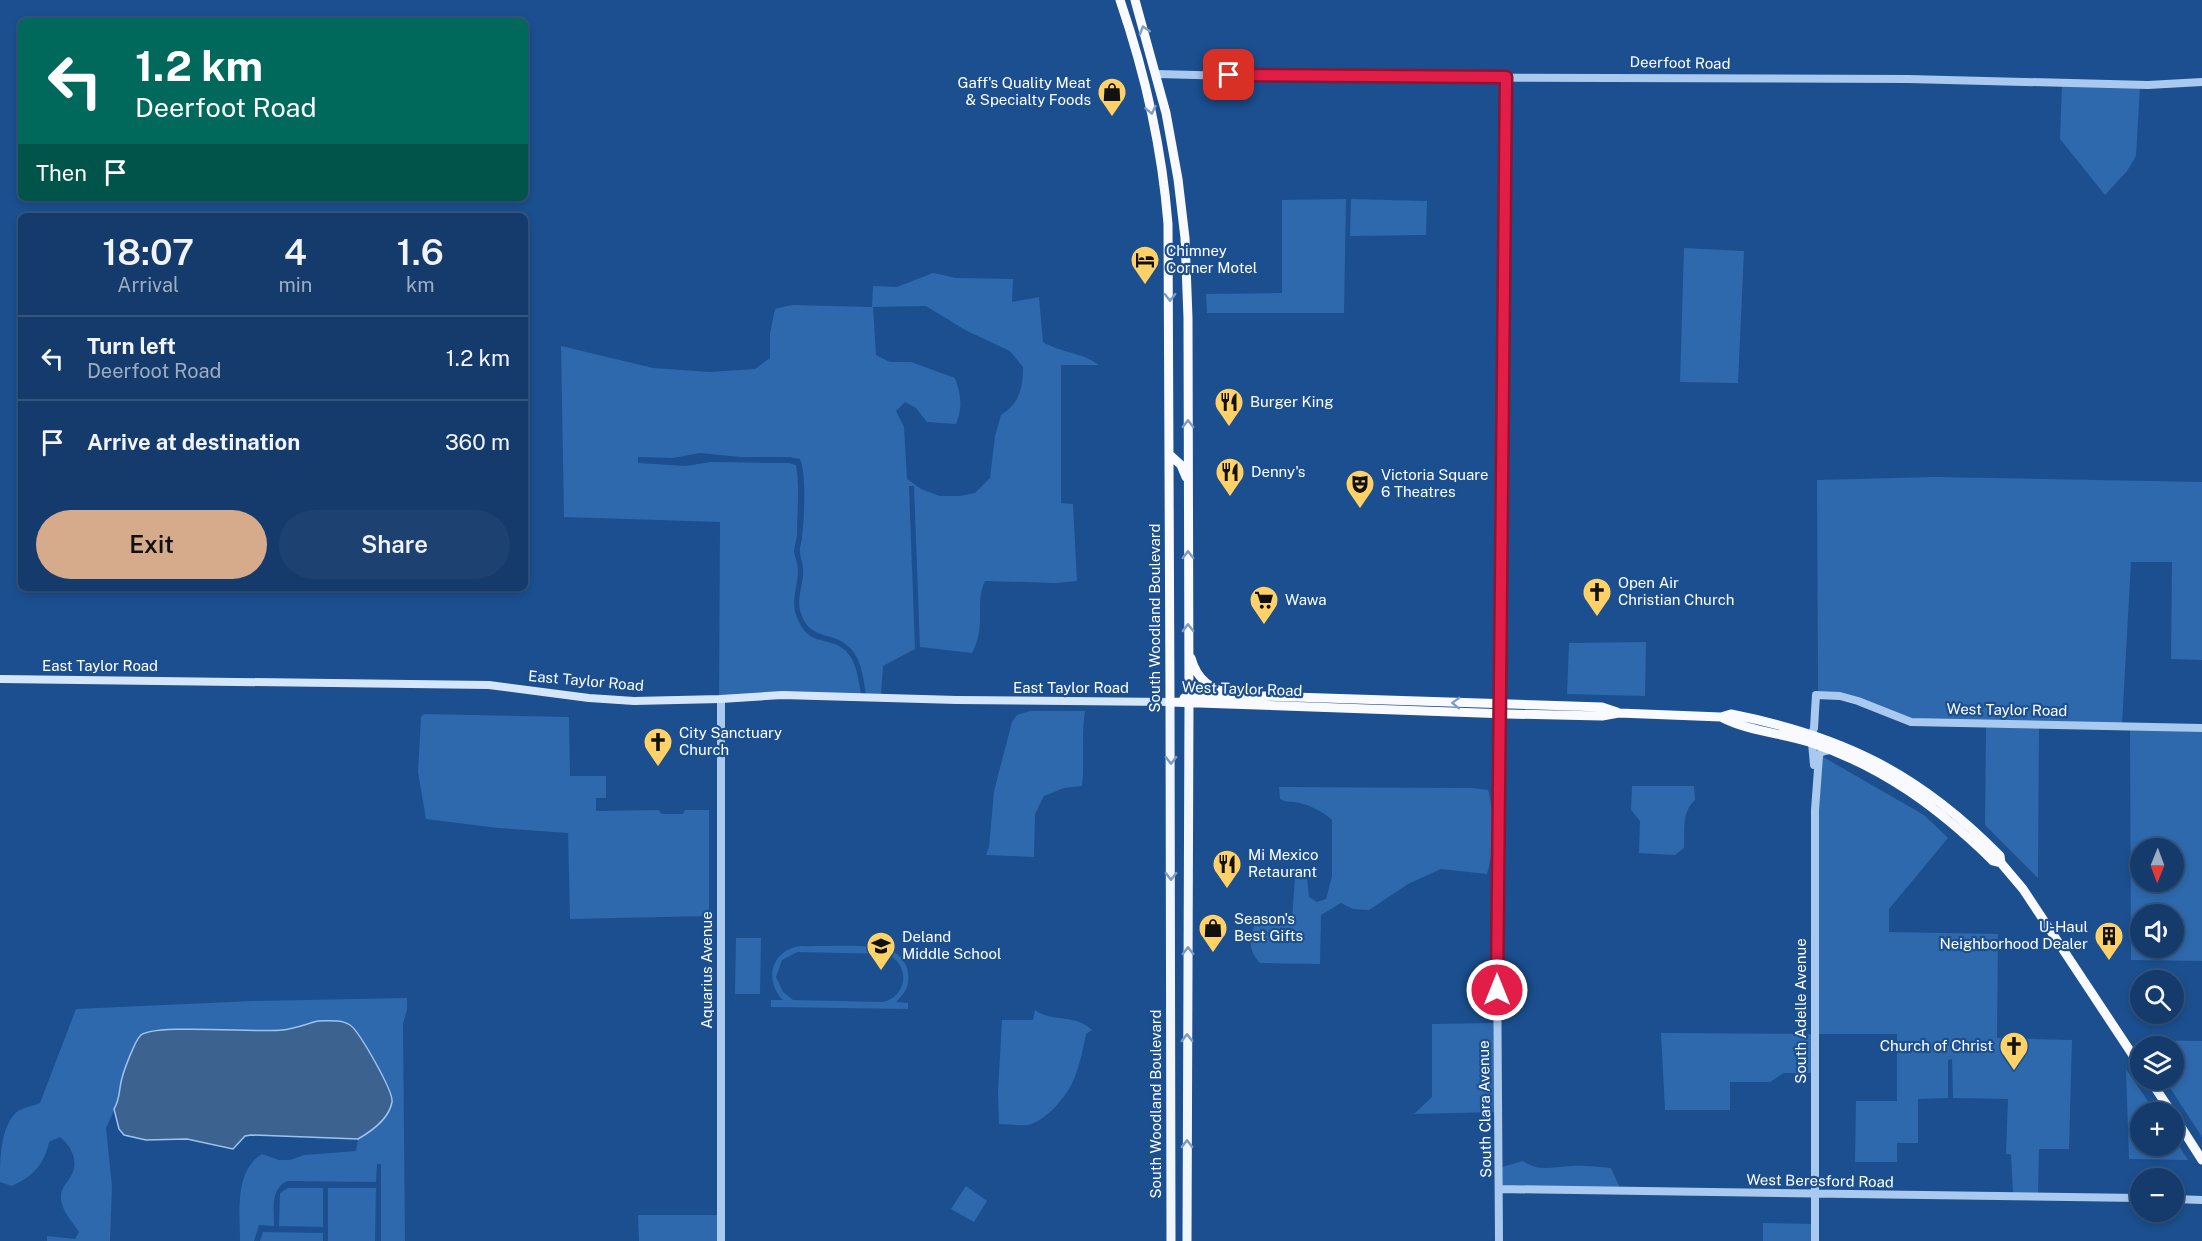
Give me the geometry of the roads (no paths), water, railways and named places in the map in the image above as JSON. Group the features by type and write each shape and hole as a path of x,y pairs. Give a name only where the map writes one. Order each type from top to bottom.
{"highway":[{"name":"South Woodland Boulevard","path":"1120,0 1143,76 1156,132 1166,197 1170,258 1170,702"},
{"name":"South Woodland Boulevard","path":"1135,0 1163,100 1183,216 1188,287 1189,700"},
{"path":"1137,53 1157,74"},
{"path":"1143,76 1151,81 1163,100"},
{"path":"1166,197 1176,204 1183,216"},
{"path":"1170,433 1176,447 1188,455"},
{"path":"1170,455 1181,465 1188,483"},
{"path":"1189,650 1193,666 1201,680 1210,686 1223,692 1264,696"},
{"name":"West Taylor Road","path":"1170,702 1264,696 1350,703 1412,701 1501,709"},
{"name":"West Taylor Road","path":"1189,700 1298,706 1308,702 1501,709 1602,707 1619,713 1721,717 1731,714 1818,743"},
{"path":"1721,717 1740,724 1818,743 1846,747 1893,770 1954,811 2000,856 2001,863 2038,909 2130,1051"},
{"path":"1818,743 1827,743 1885,770 1893,770"},
{"path":"1818,743 1876,771 1946,812 1984,846 1990,846"},
{"path":"1936,808 1993,861 2001,863"},
{"path":"2184,1131 2202,1160"}],"main road":[{"name":"East Taylor Road","path":"0,679 489,685 603,699 721,699 782,695 957,700 1170,702"},
{"name":"South Woodland Boulevard","path":"1187,1241 1189,700"},
{"name":"South Woodland Boulevard","path":"1170,702 1171,1241"},
{"path":"1171,1230 1179,1241"}],"street":[{"name":"Deerfoot Road","path":"1157,74 1276,77 1908,79 2148,85 2202,82"},
{"name":"South Clara Avenue","path":"1499,1241 1497,953 1506,77"},
{"name":"West Taylor Road","path":"1816,695 1840,696 1858,700 1895,717 1920,722 2202,728"},
{"name":"South Adelle Avenue","path":"1816,695 1815,723 1821,752 1816,781"},
{"name":"Aquarius Avenue","path":"721,699 721,1241"},
{"name":"South Adelle Avenue","path":"1815,1241 1818,743"},
{"name":"West Beresford Road","path":"1499,1189 2130,1198"},
{"path":"2184,1199 2202,1200"}],"place":[{"name":"Gaff's Quality Meat & Specialty Foods","path":"1112,118"},
{"name":"Chimney Corner Motel","path":"1145,286"},
{"name":"Burger King","path":"1229,428"},
{"name":"Denny's","path":"1230,498"},
{"name":"Victoria Square 6 Theatres","path":"1360,510"},
{"name":"Open Air Christian Church","path":"1597,618"},
{"name":"Wawa","path":"1264,626"},
{"name":"City Sanctuary Church","path":"658,768"},
{"name":"Mi Mexico Retaurant","path":"1227,890"},
{"name":"Season's Best Gifts","path":"1213,954"},
{"name":"U-Haul Neighborhood Dealer","path":"2109,962"},
{"name":"Deland Middle School","path":"881,972"},
{"name":"Church of Christ","path":"2014,1072"}]}
